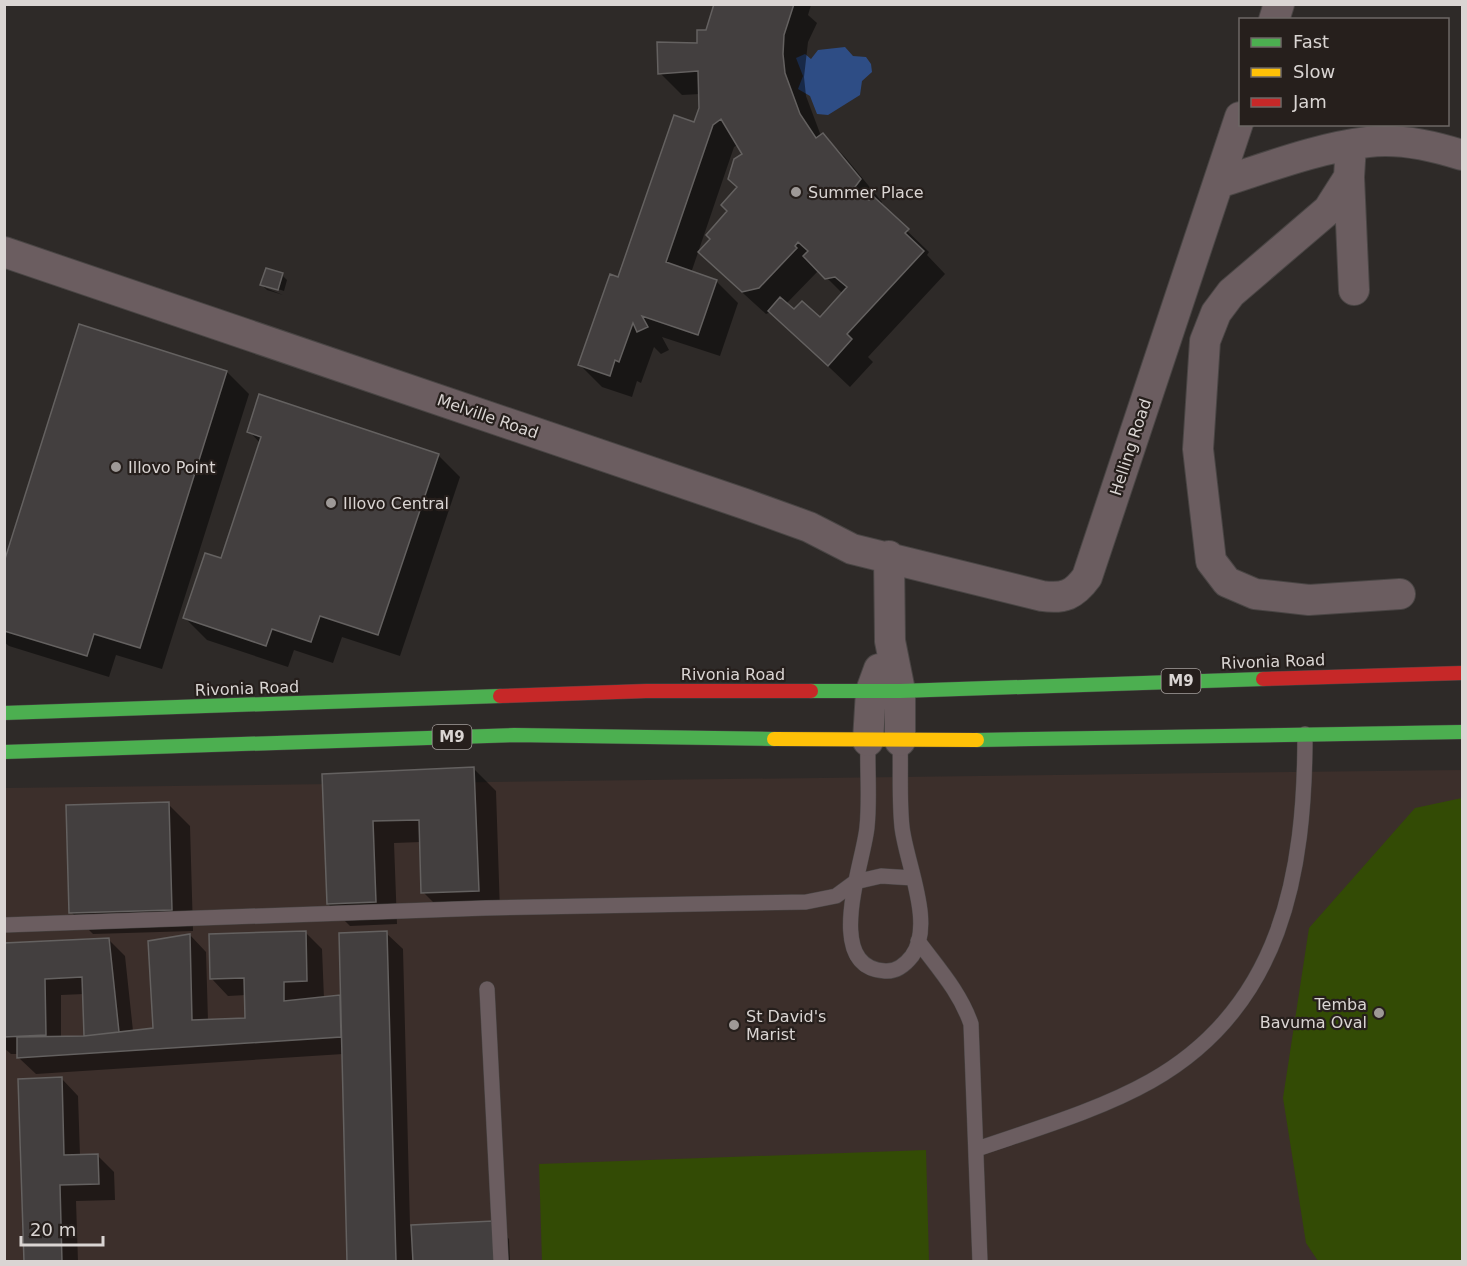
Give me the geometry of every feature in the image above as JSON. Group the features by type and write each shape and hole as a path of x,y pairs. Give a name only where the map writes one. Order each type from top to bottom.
{"main road":[{"name":"Rivonia Road","path":"4,713 646,691 900,691 1462,673"},
{"name":"M9","path":"4,752 514,735 900,741 1462,732"}],"street":[{"name":"Helling Road","path":"889,556 1041,596 1060,598 1077,591 1088,577 1239,120"},
{"path":"1218,183 1370,141 1400,142 1462,155"},
{"path":"1351,145 1349,177 1354,290"},
{"path":"1349,177 1328,210 1232,293 1216,313 1205,341 1198,449 1211,561 1227,582 1255,594 1309,600 1400,594"},
{"name":"Melville Road","path":"4,252 724,497 809,527 852,549 889,556"},
{"path":"889,556 890,641 900,691 900,741"},
{"path":"868,741 871,691 890,641"}],"lane":[{"path":"977,1149 1095,1106 1150,1082 1193,1054 1222,1026 1267,957 1290,893 1299,853 1305,796 1305,734"},
{"path":"868,741 868,826 850,910 851,936 861,962 874,970 890,972 904,966 914,954 921,922 902,825 900,741"},
{"path":"4,925 486,908 806,902 836,896 855,882 881,876 913,878"},
{"path":"918,941 956,990 970,1024 980,1262"},
{"path":"487,989 501,1262"}],"shaded area":[{"name":"St David's Marist","path":"1462,770 1462,1261 5,1261 4,788"}],"green space":[{"name":"Temba Bavuma Oval","path":"1462,798 1462,1261 1318,1261 1306,1243 1283,1098 1309,928 1415,808"},
{"path":"926,1150 929,1261 542,1261 539,1164"}],"water":[{"path":"845,47 853,56 866,57 871,64 872,72 862,81 860,95 828,115 817,114 810,96 798,89 803,76 796,58 805,54 811,59 818,50"}],"building":[{"name":"Summer Place","path":"714,4 794,4 784,35 783,54 785,73 800,114 816,138 823,133 861,179 855,187 869,200 873,196 909,229 905,233 924,251 847,334 852,339 828,366 768,311 780,297 794,309 802,301 820,317 847,287 835,277 825,279 803,256 808,251 798,242 795,246 797,248 759,288 742,292 698,252 710,239 706,235 727,211 721,205 737,187 728,179 734,159 742,154 721,119 713,125 666,262 717,280 698,335 642,316 648,327 637,332 633,323 619,362 615,360 610,376 578,365 610,274 618,277 674,115 694,122 699,108 698,71 658,74 657,42 697,43 697,30 706,30"},
{"path":"266,268 283,273 278,290 260,285"},
{"name":"Illovo Point","path":"79,324 227,371 140,648 94,634 87,656 4,631 4,562"},
{"name":"Illovo Central","path":"259,394 439,454 378,635 320,616 311,642 272,629 266,646 183,618 205,553 221,558 261,437 247,432"},
{"path":"474,767 479,891 421,893 419,820 373,821 376,902 327,904 322,774"},
{"path":"169,802 172,910 69,913 66,805"},
{"path":"306,931 307,981 284,982 284,1001 340,995 341,1037 17,1058 17,1037 84,1036 153,1028 148,941 190,934 192,1020 245,1018 244,978 210,979 209,934"},
{"path":"387,931 396,1262 347,1262 339,933"},
{"path":"109,938 119,1032 84,1036 82,977 45,979 46,1035 4,1037 4,943"},
{"path":"62,1077 64,1155 98,1154 99,1184 60,1185 62,1262 24,1262 18,1079"},
{"path":"493,1221 495,1262 413,1262 411,1225"}],"traffic: fast":[{"path":"811,691 900,691 1263,679"},
{"path":"4,713 500,696"},
{"path":"977,740 1462,732"},
{"path":"4,752 514,735 774,739"}],"traffic: slow":[{"path":"774,739 977,740"}],"traffic: jam":[{"path":"1263,679 1462,673"},
{"path":"500,696 646,691 811,691"}],"place":[{"name":"Summer Place","path":"796,192"},
{"name":"Illovo Point","path":"116,467"},
{"name":"Illovo Central","path":"331,503"},
{"name":"Temba Bavuma Oval","path":"1379,1013"},
{"name":"St David's Marist","path":"734,1025"}]}
